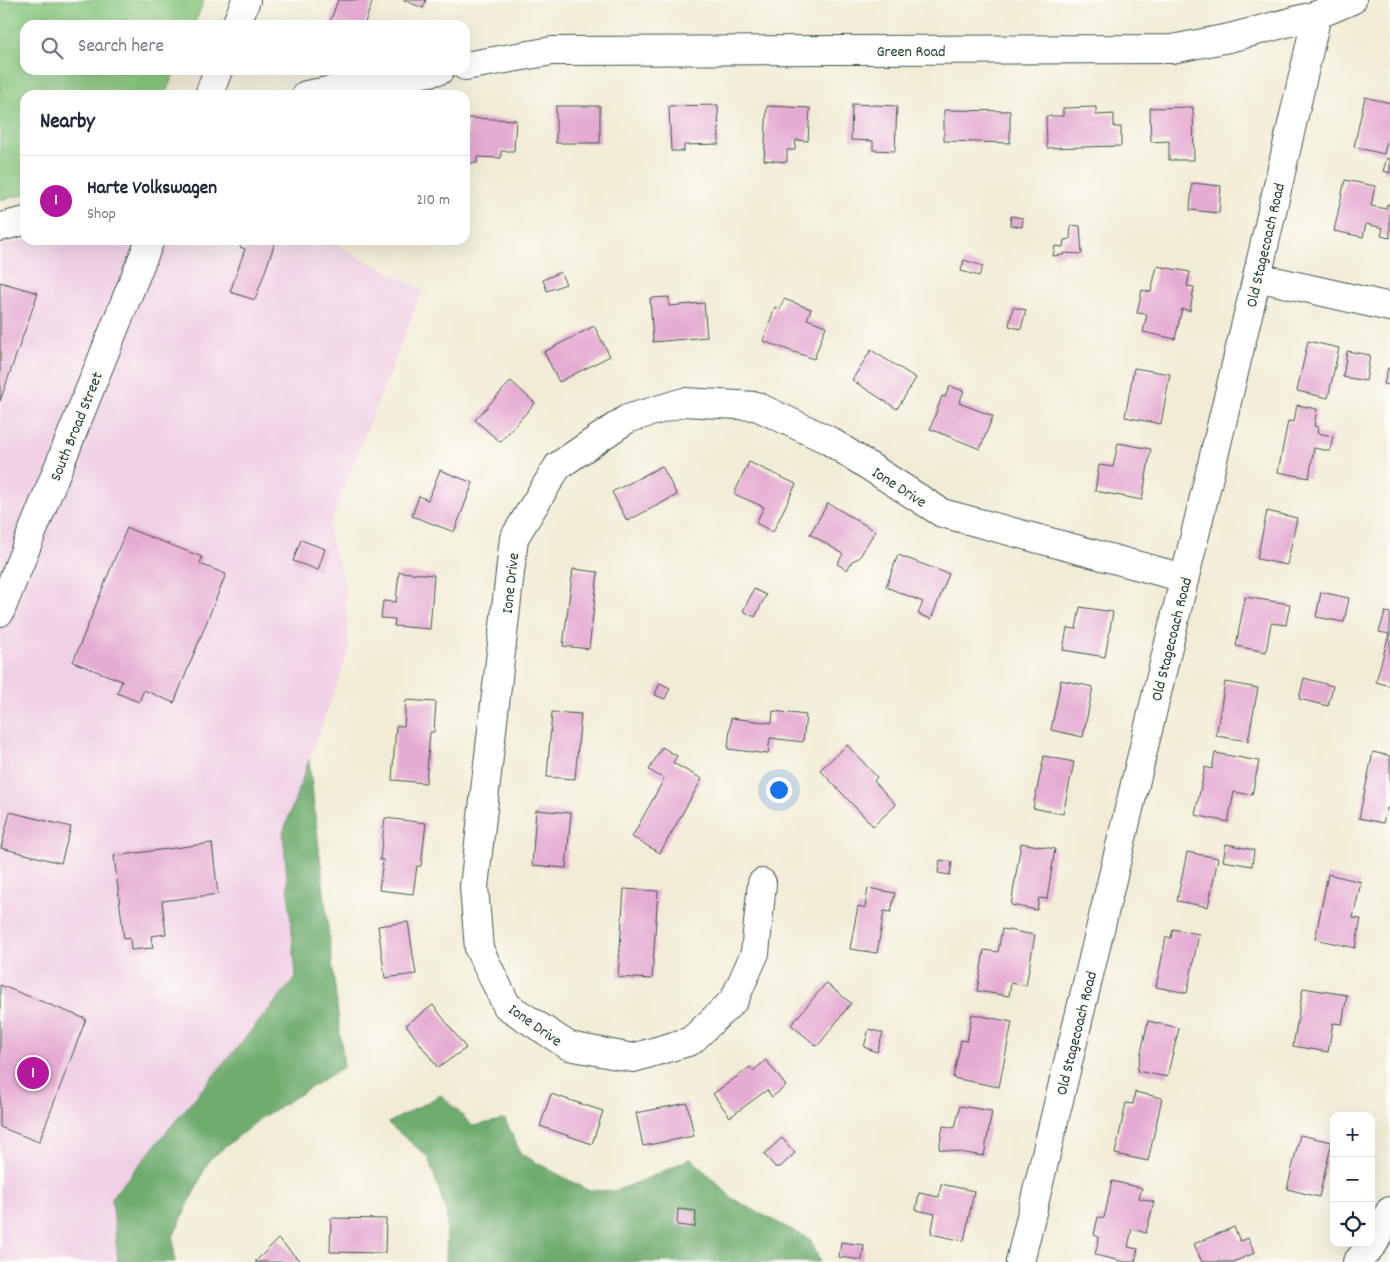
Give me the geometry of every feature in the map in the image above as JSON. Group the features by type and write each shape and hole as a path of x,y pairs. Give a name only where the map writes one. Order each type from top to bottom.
{"street":[{"path":"238,20 246,0"},
{"name":"Green Road","path":"470,65 552,51 1172,49 1229,38 1317,15 1352,0"},
{"name":"Old Stagecoach Road","path":"1020,1262 1257,277 1317,15"},
{"path":"210,90 216,75"},
{"path":"333,90 413,75"},
{"path":"0,227 20,222"},
{"name":"South Broad Street","path":"0,612 148,245"},
{"path":"1257,277 1390,307"},
{"name":"Ione Drive","path":"762,883 755,953 734,1000 691,1041 633,1058 569,1046 507,1006 480,949 474,887 514,538 558,466 627,419 684,402 756,406 828,440 942,513 1184,578"},
{"path":"1357,1262 1374,1243 1390,1211"}],"shaded area":[{"path":"20,241 20,245 336,245 422,290 328,530 345,584 349,650 283,833 296,977 112,1197 118,1262 0,1262 0,246"}],"green space":[{"path":"0,0 204,0 196,20 20,20 20,75 173,75 167,90 20,90 20,195 0,200"},
{"path":"309,760 344,1067 261,1118 209,1160 173,1237 175,1262 118,1262 112,1197 296,977 283,833"},
{"path":"441,1095 473,1126 505,1119 521,1154 587,1190 615,1191 691,1158 733,1199 811,1240 820,1262 446,1262 447,1214 428,1157 388,1123"}],"building":[{"path":"338,0 373,0 366,20 331,20"},
{"path":"403,0 426,0 423,8"},
{"path":"1365,97 1390,103 1390,130 1384,154 1354,147"},
{"path":"852,104 897,106 895,151 873,150 873,141 851,140"},
{"path":"718,105 719,144 684,145 684,151 671,151 669,106"},
{"path":"556,106 600,106 600,143 556,143"},
{"path":"767,106 810,108 808,141 796,140 795,150 787,150 787,162 764,160"},
{"path":"1096,107 1096,115 1114,114 1114,127 1121,127 1121,146 1047,148 1046,116 1063,116 1063,108"},
{"path":"1193,107 1194,160 1169,160 1169,141 1151,142 1150,108"},
{"path":"944,110 1010,111 1010,143 944,141"},
{"path":"470,118 516,120 514,151 501,151 501,158 477,157 477,163 470,163"},
{"path":"1387,158 1390,159 1390,173 1383,171"},
{"path":"1345,180 1375,186 1371,206 1386,209 1387,204 1390,205 1390,238 1381,236 1383,228 1366,224 1363,237 1334,231"},
{"path":"1192,183 1221,186 1219,213 1190,210"},
{"path":"1011,216 1023,218 1022,227 1010,225"},
{"path":"1071,225 1080,226 1082,254 1064,253 1063,255 1053,256 1055,246 1063,247 1064,240 1070,239"},
{"path":"241,245 274,245 255,300 230,292 245,249 240,247"},
{"path":"964,260 983,266 979,276 961,271"},
{"path":"1157,266 1190,272 1187,286 1194,287 1190,311 1182,309 1175,339 1143,332 1147,314 1137,313 1142,290 1151,292"},
{"path":"560,272 566,284 547,291 543,280"},
{"path":"0,282 38,293 0,401"},
{"path":"669,297 669,306 704,303 707,337 653,342 650,298"},
{"path":"784,299 811,309 807,319 826,326 814,359 763,341 775,307 780,309"},
{"path":"1013,307 1026,310 1021,329 1009,326"},
{"path":"594,326 610,356 559,382 544,352"},
{"path":"1308,341 1339,348 1328,398 1297,391"},
{"path":"871,350 916,378 897,409 852,380"},
{"path":"1347,351 1370,355 1366,381 1343,377"},
{"path":"1134,368 1170,374 1161,424 1125,417"},
{"path":"1388,368 1390,368 1390,385 1384,384"},
{"path":"511,381 535,403 500,442 475,420"},
{"path":"950,386 964,391 959,403 993,416 980,449 930,429 942,396 945,397"},
{"path":"1297,405 1317,409 1314,426 1318,427 1317,433 1333,436 1330,451 1314,448 1309,478 1278,472 1288,421 1294,422"},
{"path":"1118,443 1151,449 1142,500 1095,491 1099,465 1113,467"},
{"path":"749,462 796,484 773,532 756,523 764,507 734,494"},
{"path":"662,466 677,495 627,521 612,492"},
{"path":"440,470 473,483 454,532 412,516 419,496 428,500"},
{"path":"828,503 875,531 859,558 852,561 847,570 837,564 843,554 810,534"},
{"path":"1267,511 1297,518 1287,565 1257,559"},
{"path":"127,528 202,557 200,564 226,574 174,703 144,690 139,702 117,693 122,681 73,662"},
{"path":"301,540 325,549 318,570 293,561"},
{"path":"898,555 949,574 931,619 918,614 923,602 886,587"},
{"path":"573,569 598,572 589,649 563,646"},
{"path":"399,572 434,575 430,629 394,626 395,619 381,618 383,601 396,602"},
{"path":"754,589 766,595 755,617 743,611"},
{"path":"1321,592 1349,598 1344,622 1316,617"},
{"path":"1245,597 1290,604 1286,625 1271,623 1266,652 1236,646"},
{"path":"1080,607 1113,612 1105,657 1063,650 1067,628 1076,629"},
{"path":"1385,612 1390,613 1390,686 1376,682 1389,634 1379,632"},
{"path":"1304,678 1333,686 1328,706 1299,699"},
{"path":"1061,680 1093,687 1083,737 1051,730"},
{"path":"1225,682 1258,688 1248,741 1216,736"},
{"path":"660,683 670,688 665,699 655,695"},
{"path":"406,700 436,702 434,732 430,732 426,783 392,780 396,726 404,726"},
{"path":"773,711 806,715 803,742 770,738 768,754 728,749 731,718 772,723"},
{"path":"552,712 581,714 575,779 547,777"},
{"path":"847,745 877,777 874,781 896,805 873,826 820,770"},
{"path":"662,747 677,756 673,763 702,779 660,853 632,837 664,779 649,770"},
{"path":"1373,752 1390,756 1390,809 1387,808 1383,823 1359,818"},
{"path":"1215,753 1259,761 1252,795 1234,792 1228,822 1195,815 1205,767 1212,769"},
{"path":"1044,756 1074,762 1063,814 1033,808"},
{"path":"536,810 571,813 566,868 532,865"},
{"path":"10,812 71,827 61,863 1,848"},
{"path":"385,818 426,823 421,866 417,866 413,894 379,890"},
{"path":"212,843 218,894 162,901 166,934 151,936 153,948 131,950 130,938 124,939 114,856"},
{"path":"1021,843 1055,849 1047,899 1039,898 1037,910 1011,905"},
{"path":"1226,844 1254,850 1252,866 1223,861"},
{"path":"1187,852 1218,858 1208,907 1177,901"},
{"path":"940,860 952,862 950,875 938,873"},
{"path":"1328,874 1361,882 1353,918 1361,919 1355,948 1315,939"},
{"path":"868,888 895,893 891,912 884,911 877,953 850,949 858,906 865,908"},
{"path":"624,889 658,891 652,979 618,977"},
{"path":"408,922 416,974 385,978 378,926"},
{"path":"1002,929 1035,935 1026,986 1011,983 1009,996 977,991 984,950 998,952"},
{"path":"1173,929 1199,934 1187,993 1156,987 1166,937 1171,938"},
{"path":"826,983 851,1003 817,1046 791,1025"},
{"path":"0,985 86,1019 39,1142 0,1127"},
{"path":"1303,988 1347,995 1342,1024 1333,1023 1328,1052 1293,1046"},
{"path":"433,1005 466,1048 438,1068 406,1025"},
{"path":"972,1014 1012,1022 999,1087 953,1078 961,1040 967,1041"},
{"path":"1148,1021 1179,1028 1167,1077 1137,1071"},
{"path":"869,1029 883,1033 877,1052 864,1047"},
{"path":"766,1060 786,1086 772,1097 767,1090 730,1117 713,1094 750,1067 753,1071"},
{"path":"1135,1092 1162,1098 1148,1161 1115,1154 1126,1103 1133,1104"},
{"path":"551,1094 603,1111 592,1144 540,1126"},
{"path":"687,1103 694,1136 643,1146 636,1113"},
{"path":"960,1106 992,1111 984,1156 939,1149 943,1126 955,1128"},
{"path":"1300,1135 1330,1142 1330,1150 1319,1197 1287,1189"},
{"path":"782,1138 795,1153 780,1167 775,1167 764,1154"},
{"path":"1112,1181 1142,1188 1139,1198 1154,1202 1146,1233 1132,1229 1128,1247 1138,1249 1135,1262 1125,1262 1095,1255 1099,1237 1094,1235 1098,1217 1104,1218"},
{"path":"941,1184 974,1191 964,1241 931,1234 935,1214 916,1210 919,1193 939,1197"},
{"path":"678,1209 696,1211 695,1227 677,1225"},
{"path":"331,1218 386,1219 385,1253 330,1252"},
{"path":"1234,1227 1240,1241 1248,1238 1255,1253 1233,1262 1202,1262 1194,1244"},
{"path":"278,1239 301,1262 255,1262"},
{"path":"841,1242 864,1245 862,1260 839,1257"}],"place":[{"name":"Harte Volkswagen","path":"33,1073"}]}
